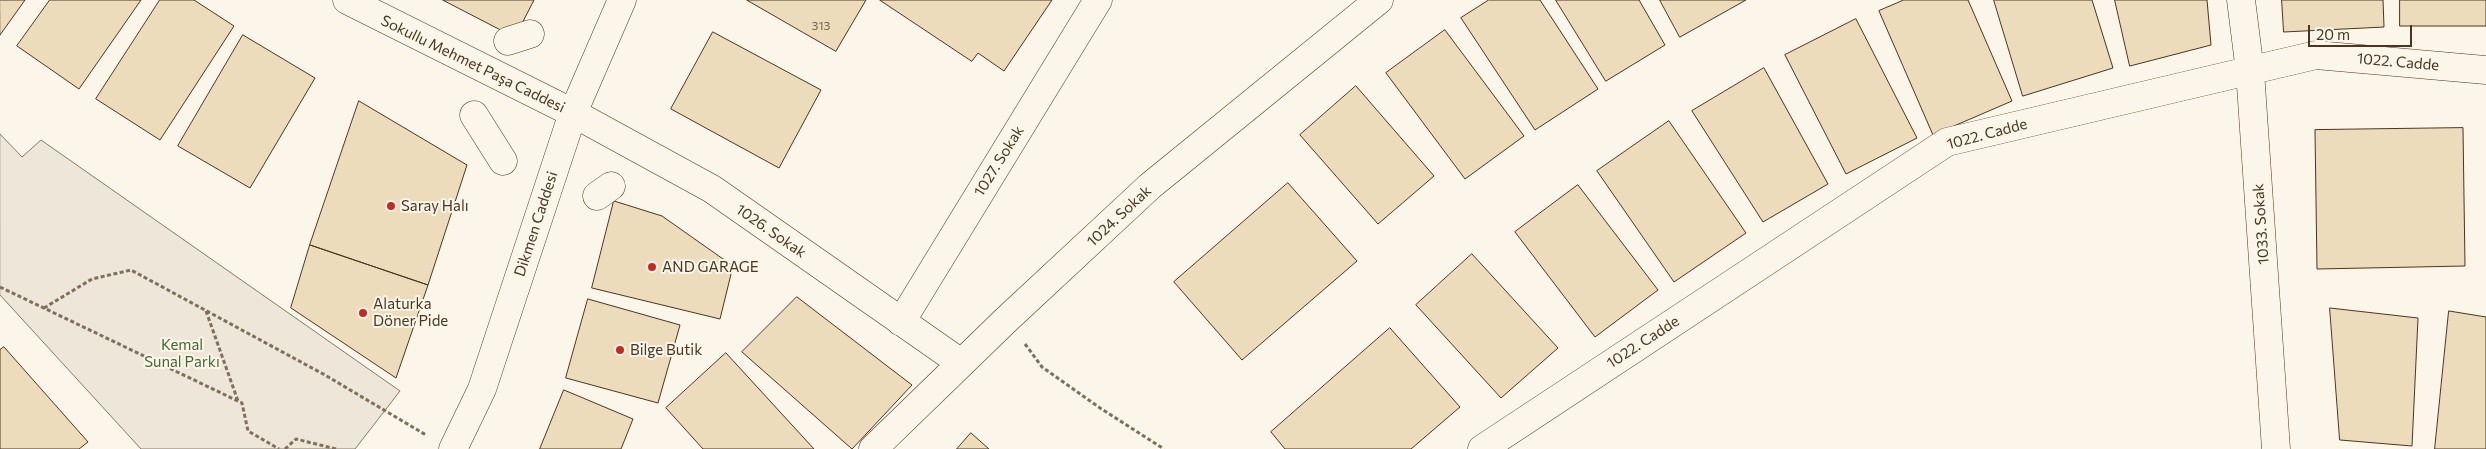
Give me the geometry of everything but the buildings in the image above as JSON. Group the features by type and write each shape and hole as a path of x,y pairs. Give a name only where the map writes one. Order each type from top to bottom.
{"street":[{"name":"Sokullu Mehmet Paşa Caddesi","path":"346,0 573,113"},
{"name":"Dikmen Caddesi","path":"443,444 482,389 573,113 622,0"},
{"name":"1027. Sokak","path":"901,322 1098,0"},
{"name":"1024. Sokak","path":"874,449 1006,320 1150,186 1379,0"},
{"name":"1033. Sokak","path":"2241,0 2250,71 2276,449"},
{"name":"1022. Cadde","path":"1482,449 1947,142 2316,55 2486,70"},
{"name":"1026. Sokak","path":"573,113 712,189 961,363"},
{"path":"474,114 503,161"}],"path":[{"path":"44,308 92,279 131,270 325,375 443,444"},
{"path":"0,287 242,403 248,431 280,449"},
{"path":"206,310 238,401"},
{"path":"1006,320 1042,367 1100,408 1164,449"},
{"path":"285,449 296,439 336,449"}],"green space":[{"name":"Kemal Sunal Parkı","path":"0,134 22,157 41,140 400,391 355,449 141,449 0,295"}],"place":[{"name":"Saray Halı","path":"391,206"},
{"name":"AND GARAGE","path":"652,267"},
{"name":"Alaturka Döner Pide","path":"363,313"},
{"name":"Bilge Butik","path":"620,350"}]}
